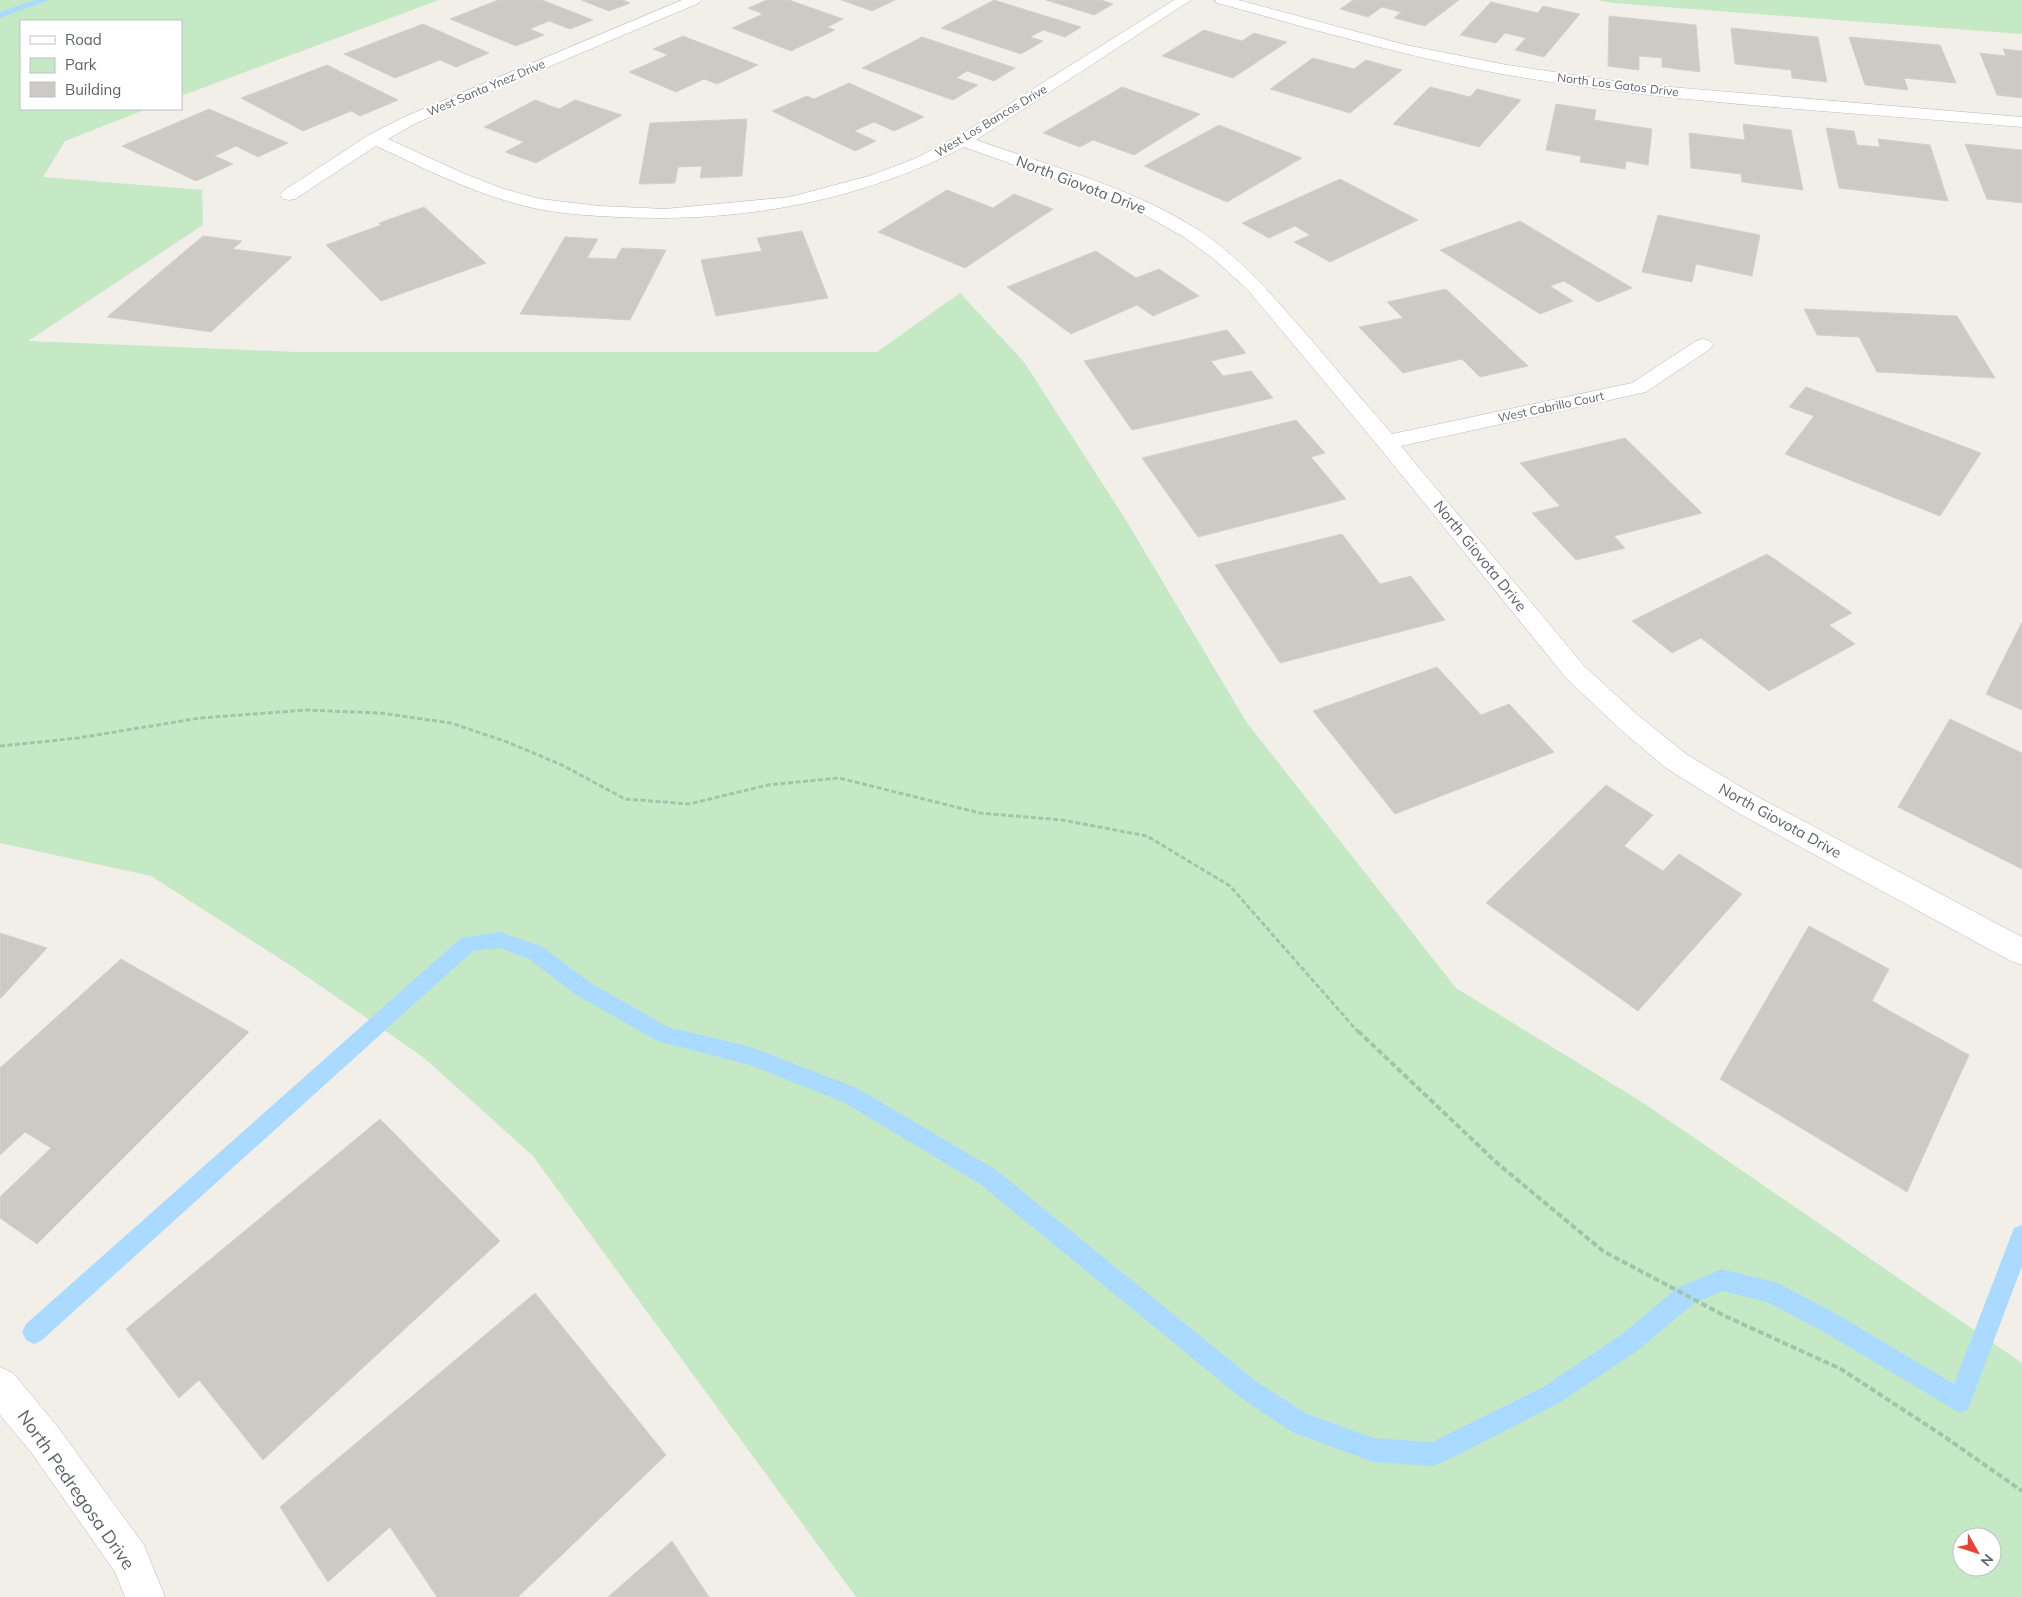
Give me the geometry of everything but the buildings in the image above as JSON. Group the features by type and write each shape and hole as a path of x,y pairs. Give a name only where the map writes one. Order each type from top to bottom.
{"street":[{"name":"West Santa Ynez Drive","path":"289,195 375,139 410,120 694,0"},
{"name":"West Los Bancos Drive","path":"375,139 459,178 498,193 540,204 600,212 665,214 791,202 875,180 920,163 963,141 1184,0"},
{"name":"North Los Gatos Drive","path":"1222,0 1404,49 1507,70 1635,89 2022,122"},
{"name":"North Giovota Drive","path":"963,141 1113,194 1149,210 1206,244 1222,256 1254,285 1388,442 1574,672 1630,723 1676,761 1748,805 2022,952"},
{"name":"West Cabrillo Court","path":"1388,442 1639,388 1703,346"},
{"name":"North Pedregosa Drive","path":"0,1386 44,1440 130,1559 146,1597"}],"path":[{"path":"0,746 78,738 200,718 306,710 380,714 451,723 507,742 562,765 625,799 689,804 768,785 839,778 980,813 1062,820 1148,836 1230,886 1304,967 1359,1033 1497,1162 1603,1251 1685,1296 1841,1369 1946,1437 2022,1491"}],"green space":[{"path":"0,0 439,0 182,96 182,20 20,20 20,110 144,110 65,141 43,177 202,190 203,225 28,341 298,352 877,352 960,293 1024,362 1124,517 1247,723 1456,988 1645,1104 2022,1363 2022,1597 856,1597 533,1156 423,1057 293,967 151,876 0,843"},
{"path":"1597,0 2022,0 2022,34 1613,3"}],"waterway":[{"path":"0,15 44,0"},
{"path":"34,1332 468,944 499,940 536,953 582,988 664,1035 751,1056 850,1095 988,1177 1249,1390 1300,1424 1373,1450 1433,1454 1551,1395 1629,1343 1685,1296 1722,1280 1770,1291 1832,1324 1960,1401 2022,1236"}]}
